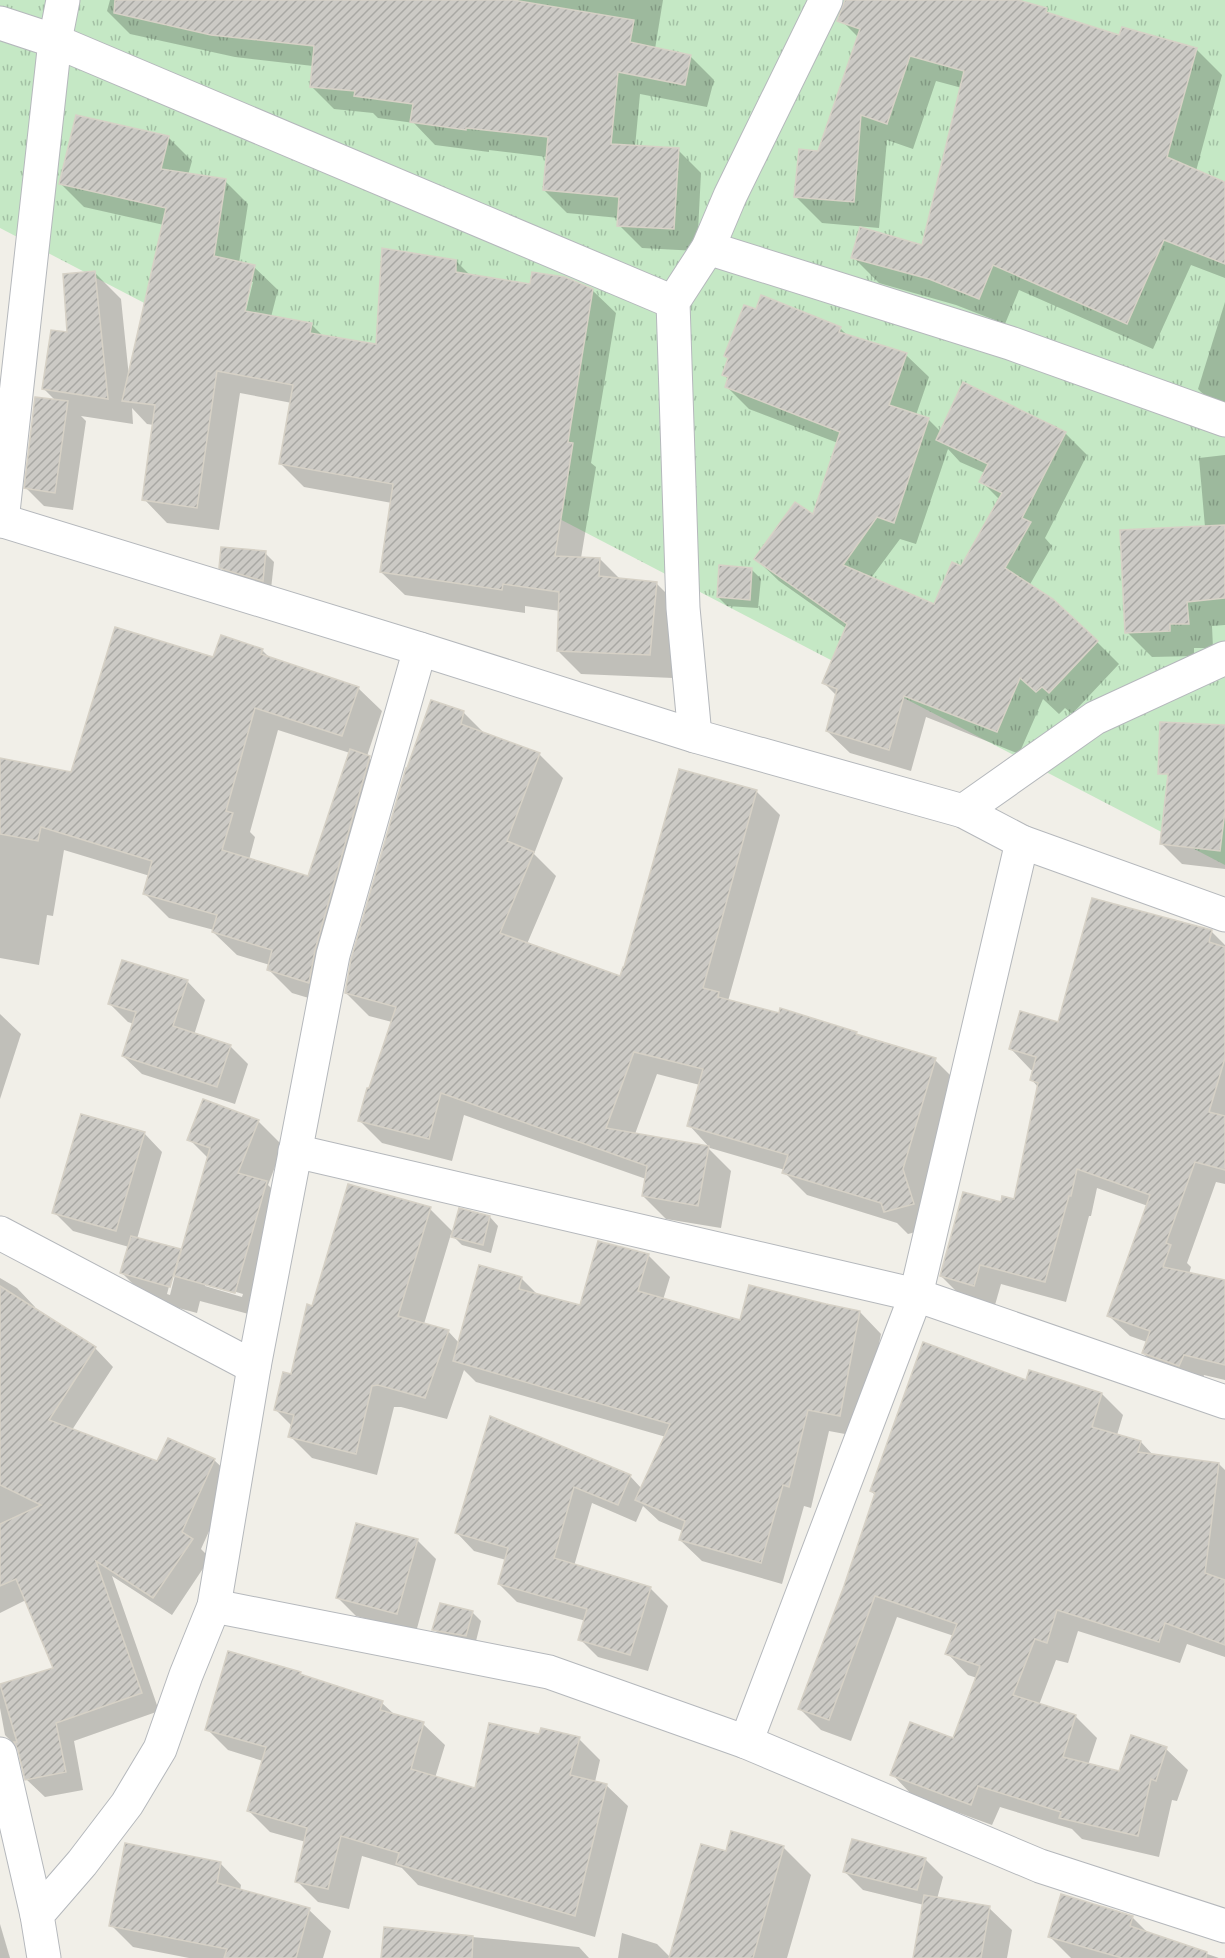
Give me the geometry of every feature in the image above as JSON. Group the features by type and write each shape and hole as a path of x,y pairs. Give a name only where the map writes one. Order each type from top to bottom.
{"street":[{"path":"63,0 55,41 1,520 695,736 963,811 1022,842 1225,915"},
{"path":"695,736 683,608 673,302 708,248 730,196 826,0"},
{"path":"0,23 55,41 673,302"},
{"path":"708,248 1010,343 1225,420"},
{"path":"37,1915 82,1863 127,1804 160,1749 186,1675 214,1606 254,1367 333,956 420,649"},
{"path":"963,811 1095,718 1225,658"},
{"path":"746,1742 916,1295 1022,842"},
{"path":"295,1151 916,1295 1225,1402"},
{"path":"0,1233 254,1367"},
{"path":"214,1606 549,1672 746,1742 1040,1866 1225,1926"},
{"path":"0,1754 37,1915 44,1958"}],"green space":[{"path":"0,0 1225,0 1225,865 0,228"}],"building":[{"path":"115,0 513,0 634,20 630,42 691,55 685,85 618,72 611,144 679,148 674,229 617,226 619,197 543,190 548,137 466,128 466,130 410,122 413,104 354,96 355,91 310,87 314,46 211,35 114,13"},
{"path":"845,0 1018,0 1047,8 1046,12 1119,35 1122,27 1197,48 1167,157 1225,182 1225,264 1164,240 1127,324 993,265 979,299 929,279 851,258 860,227 922,245 964,71 910,56 887,124 861,115 854,202 794,197 799,149 818,151 860,29 837,21"},
{"path":"76,115 169,136 161,169 226,179 214,256 255,265 245,311 312,323 310,333 376,344 382,248 456,260 456,272 530,284 532,272 565,277 593,289 568,442 573,443 555,556 600,558 599,576 657,582 650,655 557,651 559,592 503,584 502,590 380,572 393,484 279,464 293,385 217,371 197,508 142,500 155,405 122,401 166,208 59,184"},
{"path":"95,271 108,399 42,389 51,330 67,332 63,274"},
{"path":"761,295 841,327 839,332 907,353 889,405 929,418 894,523 877,517 843,565 934,604 952,562 961,566 1002,493 979,482 988,464 936,440 963,382 1066,432 1022,518 1031,522 1005,568 1053,599 1098,641 1049,693 1042,687 1036,692 1020,678 997,732 904,696 889,750 826,731 837,689 822,683 847,624 754,559 795,502 813,514 840,432 725,387 728,377 722,375 728,358 724,356 744,305 756,309"},
{"path":"35,397 68,401 55,493 24,488"},
{"path":"1225,525 1225,598 1187,602 1189,624 1170,624 1170,631 1125,633 1120,530"},
{"path":"221,547 266,551 263,581 219,568"},
{"path":"719,565 752,568 750,600 717,597"},
{"path":"115,627 213,657 221,635 263,649 261,654 359,687 342,736 255,708 226,811 233,813 222,850 308,876 350,749 370,756 315,950 309,983 267,970 272,950 212,932 217,915 143,894 152,861 41,827 38,841 0,834 0,758 71,772"},
{"path":"431,700 464,711 461,724 540,753 507,841 534,852 500,933 620,976 679,769 757,790 703,988 719,992 718,997 779,1013 780,1008 936,1058 903,1169 914,1204 884,1212 881,1203 782,1173 788,1155 687,1126 703,1069 634,1052 606,1128 709,1146 698,1206 642,1196 647,1166 441,1093 429,1139 358,1121 367,1088 369,1088 396,1007 345,993 351,959 406,768"},
{"path":"1160,722 1225,725 1225,811 1220,851 1160,844 1168,774 1158,774"},
{"path":"1092,898 1212,930 1209,942 1225,947 1225,1058 1209,1112 1225,1116 1225,1170 1195,1162 1166,1243 1171,1245 1163,1267 1225,1280 1225,1365 1184,1355 1179,1366 1142,1353 1150,1331 1107,1316 1150,1195 1077,1169 1045,1282 980,1265 974,1286 940,1276 963,1192 1001,1202 1002,1196 1014,1199 1038,1083 1030,1080 1036,1057 1009,1049 1020,1011 1058,1022"},
{"path":"122,960 188,980 173,1026 231,1045 217,1087 122,1056 136,1012 108,1004"},
{"path":"203,1099 259,1120 238,1173 267,1181 235,1293 174,1276 210,1148 187,1140"},
{"path":"81,1114 145,1132 116,1231 52,1213"},
{"path":"348,1184 431,1207 398,1316 449,1330 425,1398 378,1385 372,1386 356,1454 288,1437 294,1415 274,1410 283,1372 291,1374 307,1304 312,1306"},
{"path":"459,1208 490,1216 483,1245 451,1237"},
{"path":"131,1236 181,1249 170,1287 120,1273"},
{"path":"598,1241 649,1254 638,1291 740,1320 749,1285 860,1311 840,1416 808,1410 789,1487 783,1485 761,1563 679,1540 685,1521 635,1500 670,1424 453,1361 479,1265 522,1277 519,1289 580,1305"},
{"path":"0,1286 96,1347 49,1420 157,1461 168,1438 215,1459 182,1532 193,1539 153,1598 96,1561 142,1693 56,1723 66,1772 25,1780 14,1742 17,1742 0,1684 53,1668 16,1579 0,1586 0,1524 41,1505 0,1485"},
{"path":"923,1342 1026,1380 1029,1370 1102,1393 1092,1427 1141,1441 1138,1452 1219,1463 1205,1573 1225,1580 1225,1645 1165,1623 1159,1642 1057,1610 1047,1643 1035,1639 1013,1695 1076,1715 1063,1757 1119,1771 1131,1735 1167,1747 1156,1781 1151,1779 1138,1836 1059,1818 1061,1812 978,1786 971,1805 890,1775 910,1722 953,1738 980,1666 945,1654 957,1624 875,1596 829,1720 798,1709 844,1586 875,1493 870,1491"},
{"path":"490,1416 631,1475 618,1505 574,1487 554,1558 651,1587 630,1655 578,1640 587,1609 498,1584 508,1548 455,1533"},
{"path":"356,1523 418,1539 397,1614 336,1598"},
{"path":"440,1603 473,1611 466,1636 432,1630"},
{"path":"228,1651 301,1672 300,1674 383,1701 380,1710 424,1722 411,1769 475,1788 489,1723 539,1734 541,1728 580,1737 570,1775 607,1784 575,1916 396,1864 399,1853 341,1836 328,1889 295,1882 307,1828 247,1811 266,1747 205,1730"},
{"path":"731,1831 784,1846 753,1958 669,1958 701,1844 726,1851"},
{"path":"852,1839 926,1858 917,1890 843,1872"},
{"path":"125,1843 221,1862 217,1883 310,1908 296,1958 224,1958 227,1949 109,1926"},
{"path":"1061,1894 1133,1916 1130,1926 1207,1952 1206,1958 1122,1958 1048,1937"},
{"path":"924,1895 990,1906 981,1958 913,1958"},
{"path":"384,1927 473,1936 472,1958 381,1958"}]}
